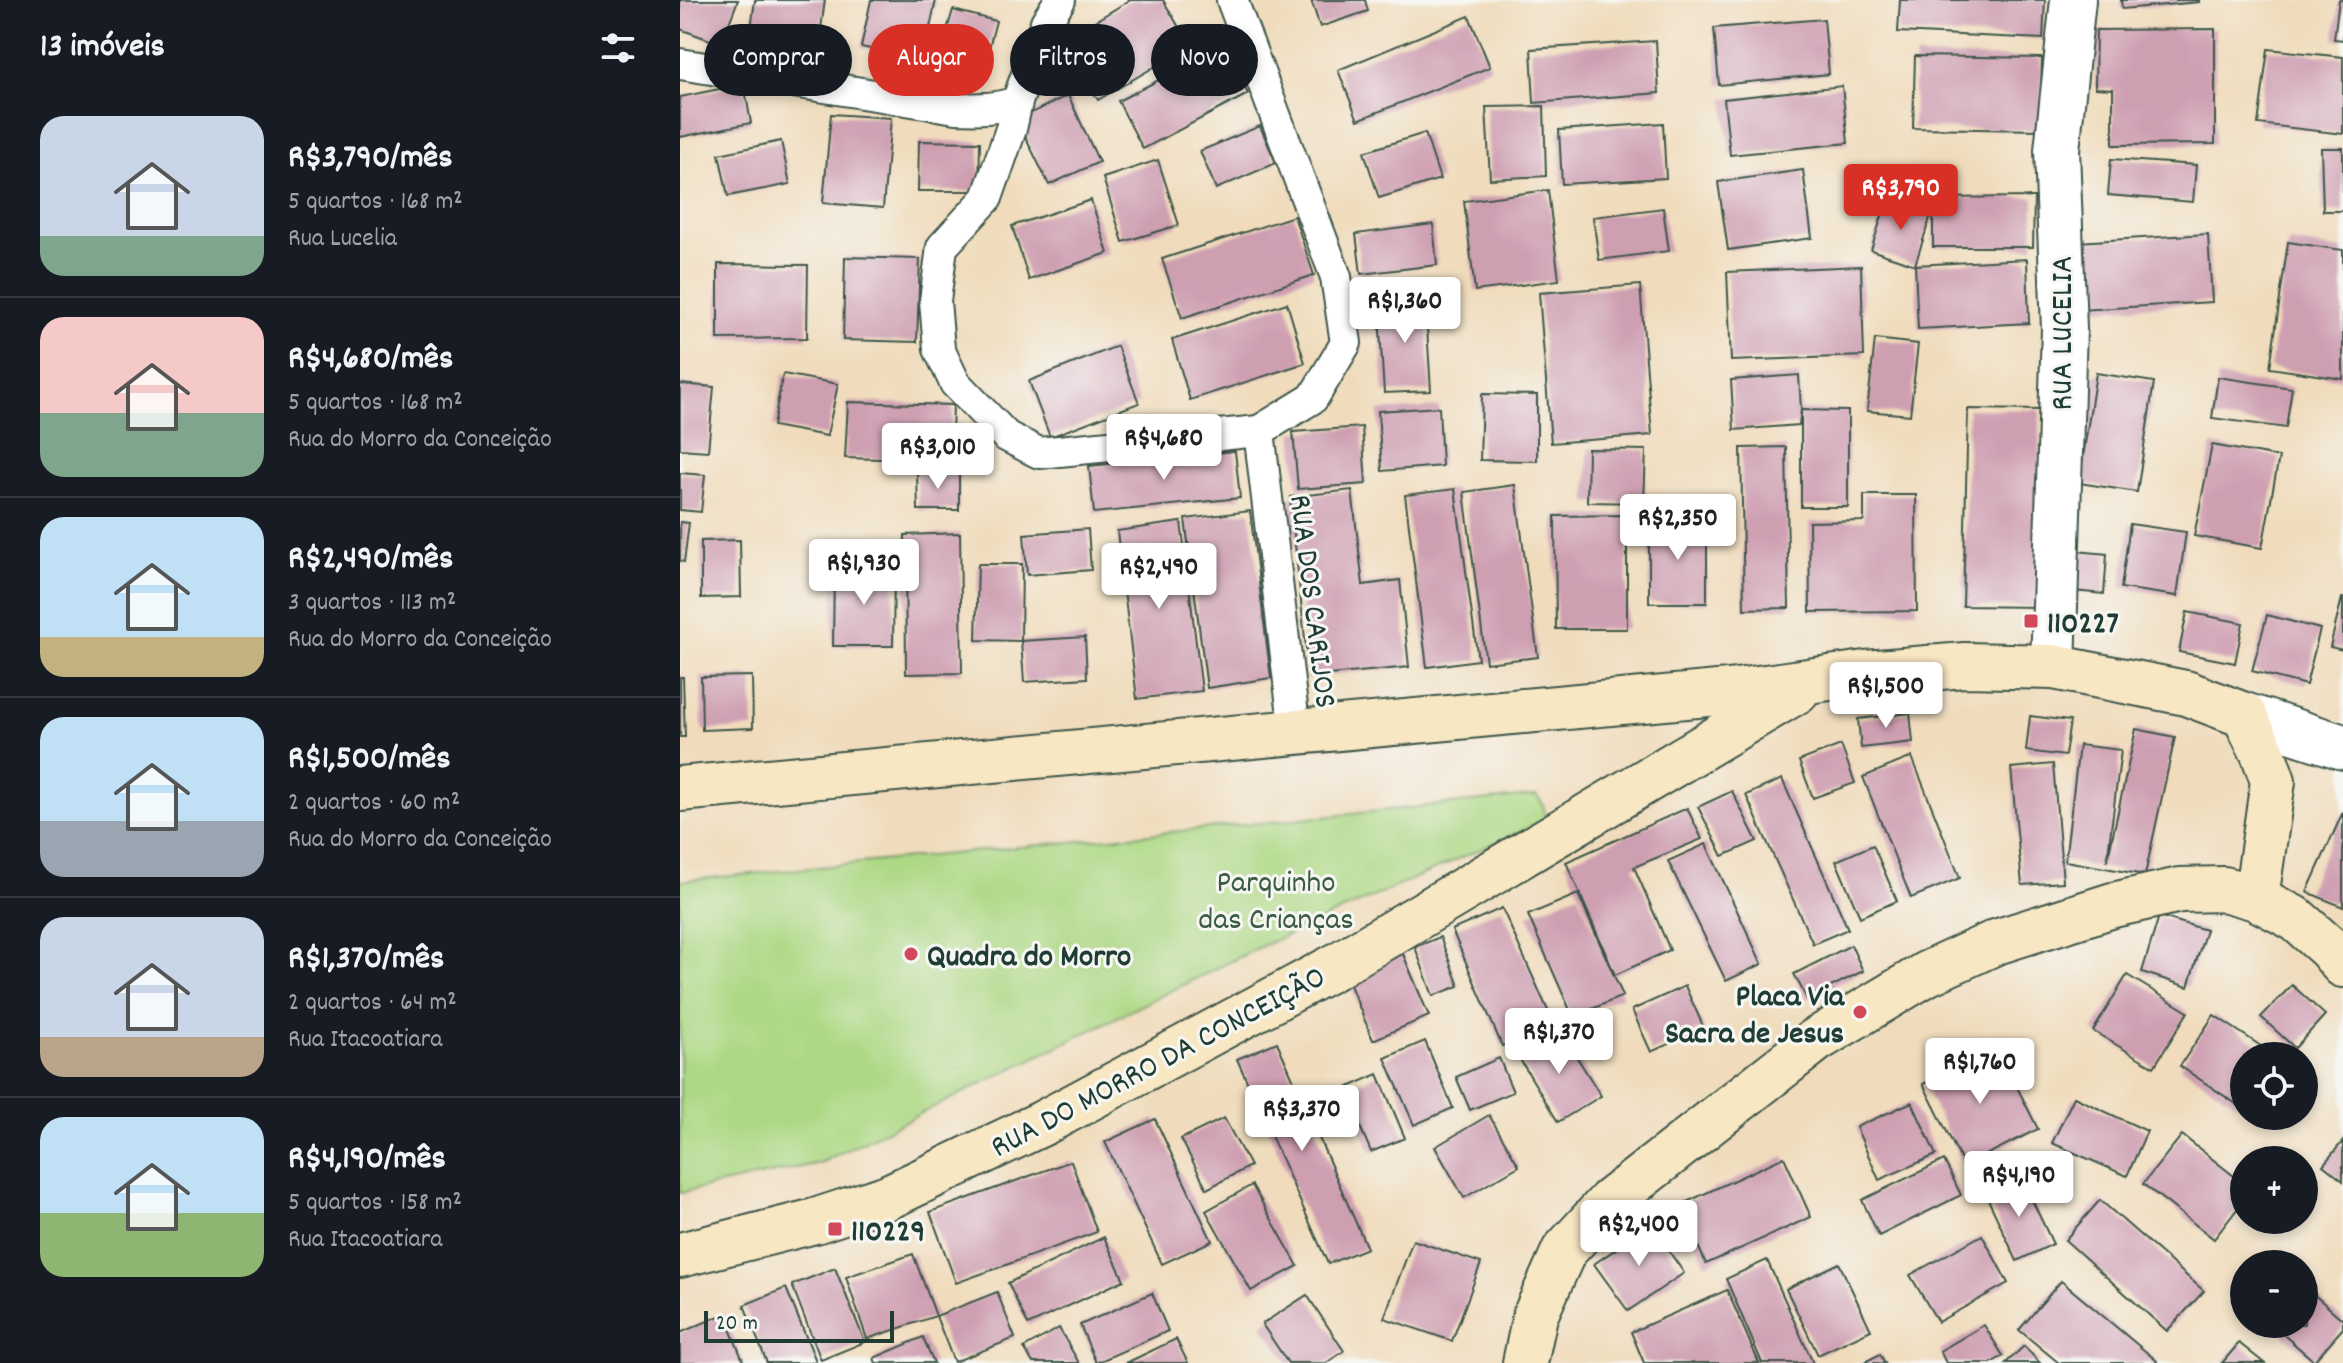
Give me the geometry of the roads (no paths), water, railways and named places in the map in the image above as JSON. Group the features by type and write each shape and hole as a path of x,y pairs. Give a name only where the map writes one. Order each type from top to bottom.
{"street":[{"name":"RUA LUCELIA","path":"2053,667 2064,329 2057,150 2073,0"},
{"name":"RUA DO MORRO DA CONCEIÇÃO","path":"680,789 1729,692 1865,673 1965,665 2053,667 2186,693 2343,747"},
{"name":"RUA DO MORRO DA CONCEIÇÃO","path":"680,1255 815,1221 888,1197 1043,1123 1336,966 1814,681"},
{"path":"2244,715 2273,781 2256,898"},
{"path":"1525,1363 1535,1316 1564,1251 1600,1211 1827,1033 1940,967 1996,942 2076,916 2180,890 2224,889 2256,898 2296,919 2343,965"}],"lane":[{"path":"1060,0 1046,22 987,198 942,247 935,301 939,349 955,383 1006,436 1039,453 1259,431 1313,398 1346,343 1336,277 1232,0"},
{"path":"680,64 956,108 982,109 1017,102"},
{"name":"RUA DOS CARIJOS","path":"1259,431 1295,732"}],"place":[{"name":"110227","path":"2031,621"},
{"name":"Quadra do Morro","path":"911,954"},
{"name":"Placa Via Sacra de Jesus","path":"1860,1012"},
{"name":"110229","path":"835,1229"}],"park label":[{"name":"Parquinho das Crianças","path":"1276,898"}]}
